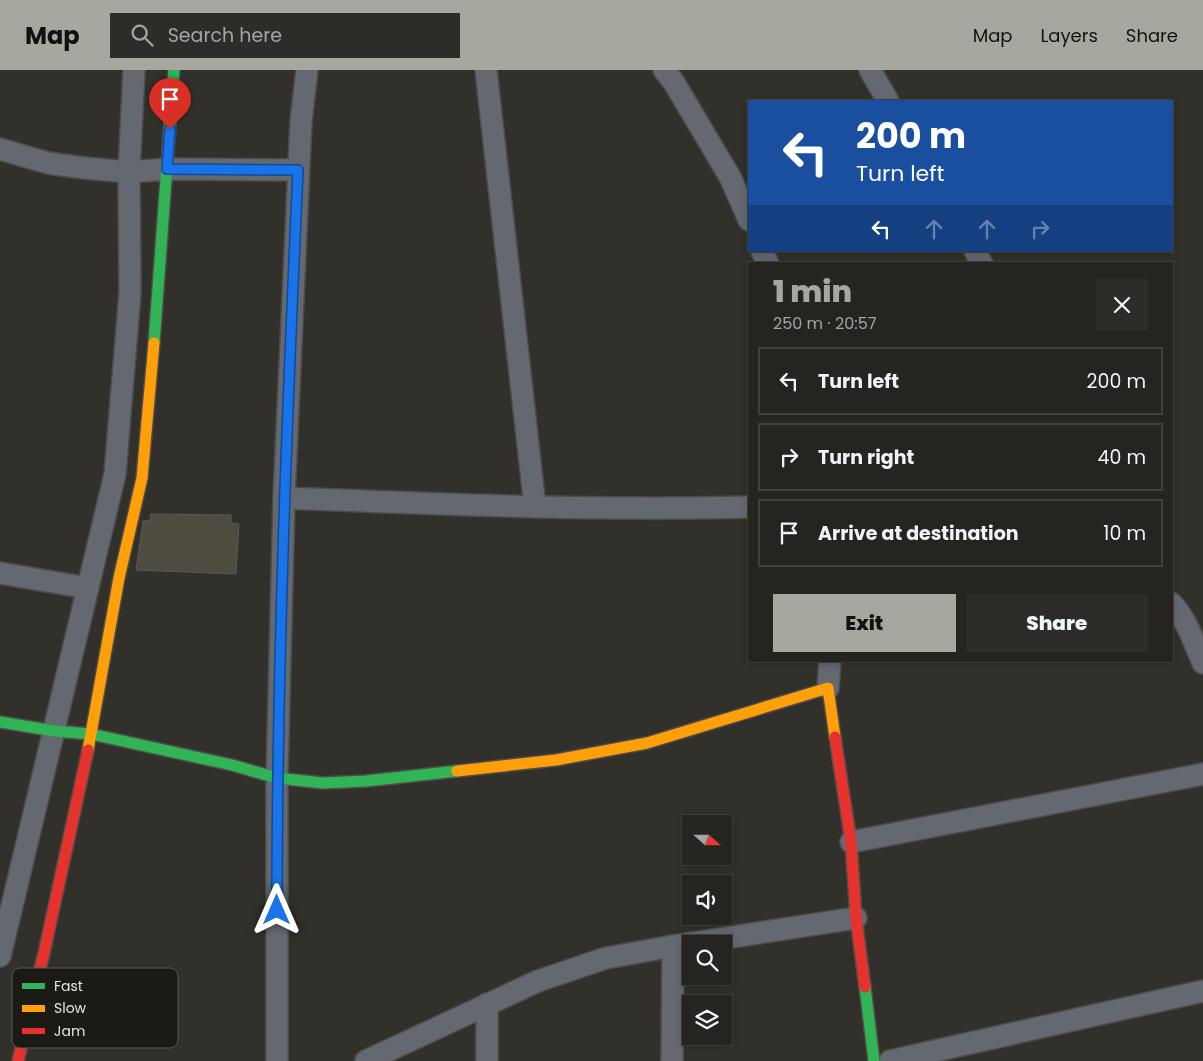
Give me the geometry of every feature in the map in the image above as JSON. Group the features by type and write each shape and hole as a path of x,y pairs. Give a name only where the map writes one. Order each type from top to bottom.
{"street":[{"path":"1,947 115,474 130,293 129,172 134,70"},
{"path":"40,968 91,734 119,578 142,478 158,294 174,70"},
{"path":"277,1061 277,778 284,498 298,170 306,70"},
{"path":"486,70 535,507"},
{"path":"664,70 673,81 730,177 748,218"},
{"path":"870,70 887,100"},
{"path":"0,149 48,163 129,172 167,169 298,170"},
{"path":"284,498 535,507 679,509 748,507"},
{"path":"0,573 88,588"},
{"path":"1173,605 1190,634 1203,663"},
{"path":"830,662 828,688 851,842 856,918 874,1061"},
{"path":"0,722 54,731 91,734 232,765 277,778 323,784 556,760 647,743 828,688"},
{"path":"851,842 1203,774"},
{"path":"366,1061 538,980 606,958 856,918"},
{"path":"672,1061 673,946"},
{"path":"890,1061 1203,991"},
{"path":"487,1004 487,1061"},
{"path":"18,1061 21,1048"}],"building":[{"path":"150,514 231,515 231,523 239,524 236,574 136,570 143,521 151,520"}],"traffic: fast":[{"path":"154,343 174,70"},
{"path":"0,722 54,731 91,734 232,765 277,778 323,783 366,781 457,771"},
{"path":"865,987 874,1061"}],"traffic: slow":[{"path":"88,750 119,578 142,478 154,343"},
{"path":"457,771 556,760 647,743 828,688 835,737"}],"traffic: jam":[{"path":"835,737 851,842 856,918 865,987"},
{"path":"40,968 88,750"},
{"path":"18,1061 21,1048"}],"route":[{"path":"170,129 167,169 298,170 284,498 277,778 277,910"}]}
